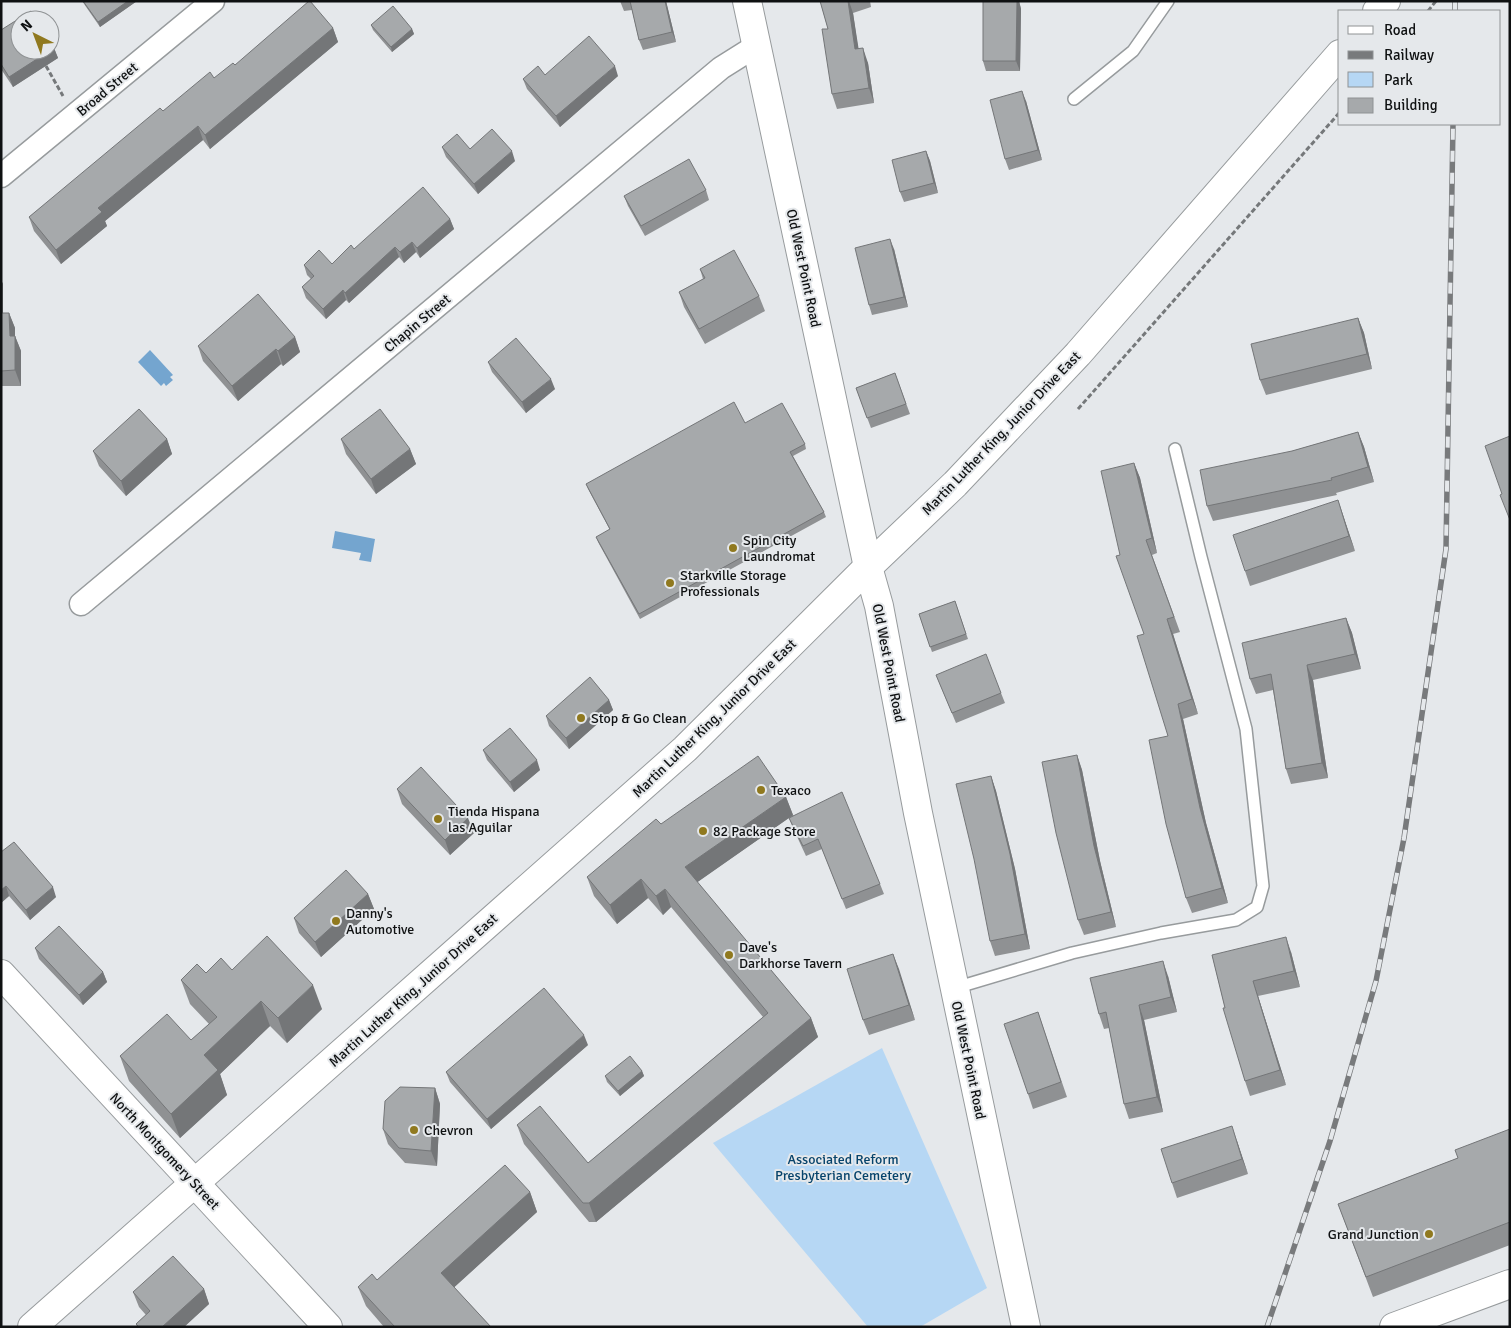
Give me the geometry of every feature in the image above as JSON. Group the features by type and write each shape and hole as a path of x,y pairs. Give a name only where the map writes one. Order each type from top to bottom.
{"street":[{"name":"Broad Street","path":"1,176 212,1"},
{"name":"Old West Point Road","path":"747,1 868,567 879,606 954,988 1026,1327"},
{"name":"Chapin Street","path":"81,604 707,80 756,46"},
{"name":"Martin Luther King, Junior Drive East","path":"32,1327 685,750 868,567 955,484 1078,354 1338,56"},
{"name":"North Montgomery Street","path":"1,974 328,1327"},
{"path":"1394,1327 1510,1284"}],"lane":[{"path":"1074,99 1133,51 1168,1"},
{"path":"954,988 1072,953 1161,933 1236,920 1257,907 1263,886 1246,729 1200,557 1174,448"}],"path":[{"path":"46,66 74,116"},
{"path":"1078,409 1338,114"}],"green space":[{"name":"Associated Reform Presbyterian Cemetery","path":"882,1048 987,1288 920,1327 868,1327 713,1143"}],"shaded area":[{"path":"150,350 173,375 170,377 173,380 166,386 164,383 161,386 138,362"},
{"path":"335,531 375,539 371,562 359,560 361,553 332,548"}],"building":[{"path":"83,1 128,1 98,22"},
{"path":"309,1 333,28 205,135 198,126 98,208 102,212 56,250 29,217 160,108 163,111 210,72 214,78 233,63 235,65"},
{"path":"630,1 665,1 672,32 639,40"},
{"path":"820,1 848,1 855,49 863,48 869,88 832,94 822,29 828,29"},
{"path":"983,1 1017,1 1016,61 983,61"},
{"path":"393,6 412,29 391,47 371,25"},
{"path":"10,24 10,60 35,60 9,77 1,64 1,30"},
{"path":"589,36 615,66 556,116 523,79 538,66 545,75"},
{"path":"1022,91 1038,150 1005,159 990,100"},
{"path":"492,129 512,151 474,184 442,147 457,134 470,149"},
{"path":"926,151 934,183 900,192 892,160"},
{"path":"689,159 706,190 641,226 624,196"},
{"path":"423,187 450,219 417,248 412,242 400,252 395,247 345,293 343,290 323,309 302,287 314,276 304,265 319,250 332,264 351,245 354,249"},
{"path":"890,239 904,297 869,305 855,248"},
{"path":"734,250 759,296 699,329 679,292 705,278 700,269"},
{"path":"258,294 295,337 278,351 276,349 232,386 198,346"},
{"path":"1,313 9,313 10,336 15,336 15,370 1,371"},
{"path":"1358,318 1367,354 1260,380 1251,344"},
{"path":"516,338 551,379 522,402 488,362"},
{"path":"895,373 906,404 867,418 856,388"},
{"path":"734,402 745,423 782,403 805,444 790,452 824,512 639,614 596,537 610,529 586,484"},
{"path":"139,409 167,439 121,481 93,451"},
{"path":"380,409 410,449 371,479 341,439"},
{"path":"1358,432 1368,467 1331,478 1332,480 1207,506 1200,470 1292,451"},
{"path":"1510,436 1510,520 1485,446"},
{"path":"1134,463 1152,538 1146,540 1174,617 1167,619 1192,699 1178,704 1200,808 1222,888 1186,898 1166,824 1149,740 1168,736 1137,636 1144,634 1116,556 1120,555 1101,471"},
{"path":"1338,500 1349,536 1245,571 1233,535"},
{"path":"955,601 966,634 930,647 919,614"},
{"path":"1346,618 1355,654 1307,665 1322,763 1286,769 1271,674 1250,679 1242,643"},
{"path":"986,654 1001,693 952,713 936,675"},
{"name":"Stop & Go Clean","path":"590,677 609,700 566,738 546,716"},
{"path":"510,728 537,760 510,782 483,750"},
{"path":"1077,755 1094,846 1111,912 1078,920 1056,833 1042,762"},
{"path":"758,756 786,797 685,867 811,1018 589,1203 583,1203 517,1125 540,1106 588,1163 768,1013 665,889 656,896 641,879 610,905 587,877 656,819 661,824"},
{"name":"Tienda Hispana las Aguilar","path":"421,767 468,818 445,840 397,789"},
{"path":"991,776 1010,854 1025,934 990,941 974,859 956,784"},
{"path":"842,792 880,884 842,899 818,839 803,846 789,818"},
{"path":"14,842 53,887 26,910 6,886 1,890 1,852"},
{"path":"346,870 368,894 315,942 294,918"},
{"path":"59,926 103,972 79,995 35,948"},
{"path":"267,936 313,985 278,1018 261,1001 204,1055 218,1070 171,1114 120,1056 167,1014 191,1040 217,1017 181,980 197,964 206,973 221,958 232,970"},
{"path":"1286,937 1294,971 1253,981 1280,1070 1245,1081 1223,1008 1225,1008 1212,955"},
{"path":"893,954 909,1005 863,1020 847,969"},
{"path":"1163,961 1171,997 1139,1005 1157,1097 1124,1104 1106,1012 1099,1014 1090,978"},
{"path":"544,988 584,1035 487,1119 446,1072"},
{"path":"1038,1012 1061,1082 1028,1094 1004,1024"},
{"path":"630,1056 642,1071 618,1091 605,1076"},
{"name":"Chevron","path":"400,1087 435,1088 431,1151 399,1148 383,1129 385,1101"},
{"path":"1232,1126 1242,1159 1172,1183 1161,1149"},
{"name":"Grand Junction","path":"1510,1129 1510,1222 1366,1277 1338,1204 1458,1158 1455,1150"},
{"path":"505,1165 530,1192 441,1273 491,1327 395,1327 358,1287 372,1274 377,1280"},
{"path":"173,1256 204,1289 162,1327 139,1327 136,1324 150,1311 133,1292"}],"railway":[{"path":"1455,1 1455,10"},
{"path":"1267,1327 1330,1141 1376,981 1404,838 1446,549 1453,125"}],"place":[{"name":"Spin City Laundromat","path":"733,548"},
{"name":"Starkville Storage Professionals","path":"670,583"},
{"name":"Stop & Go Clean","path":"581,718"},
{"name":"Texaco","path":"761,790"},
{"name":"Tienda Hispana las Aguilar","path":"438,819"},
{"name":"82 Package Store","path":"703,831"},
{"name":"Danny's Automotive","path":"336,921"},
{"name":"Dave's Darkhorse Tavern","path":"729,955"},
{"name":"Chevron","path":"414,1130"},
{"name":"Grand Junction","path":"1429,1234"}]}
